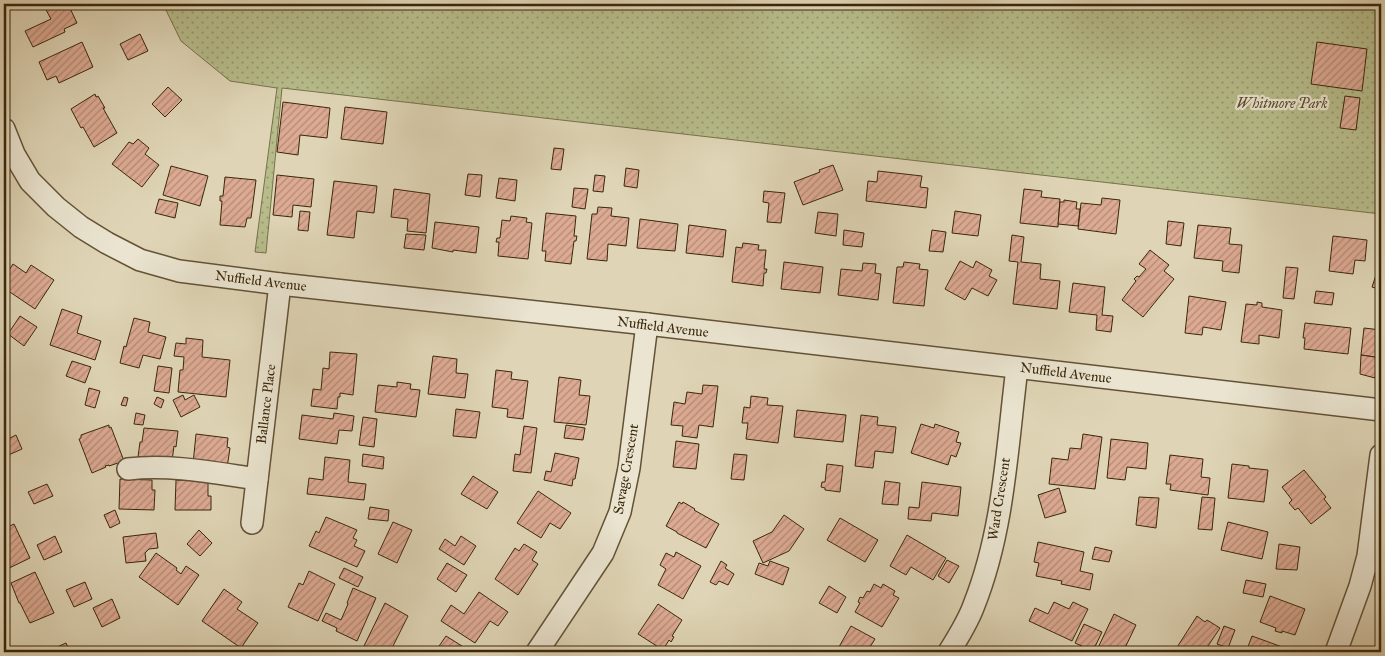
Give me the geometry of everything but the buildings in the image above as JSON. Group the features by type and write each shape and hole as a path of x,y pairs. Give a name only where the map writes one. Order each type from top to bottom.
{"street":[{"name":"Nuffield Avenue","path":"4,129 14,154 30,181 56,207 81,227 140,260 179,270 280,284 648,324 1381,410"},
{"name":"Ballance Place","path":"252,523 280,284"},
{"name":"Savage Crescent","path":"537,652 603,553 620,512 629,468 648,324"},
{"name":"Ward Crescent","path":"948,652 974,606 985,574 998,524 1017,368"},
{"path":"1336,652 1360,586 1368,556 1381,455"},
{"path":"128,469 177,469 257,479"}],"green space":[{"name":"Whitmore Park","path":"163,4 1381,4 1381,214 282,88 266,253 255,252 277,88 230,81 181,41"}]}
